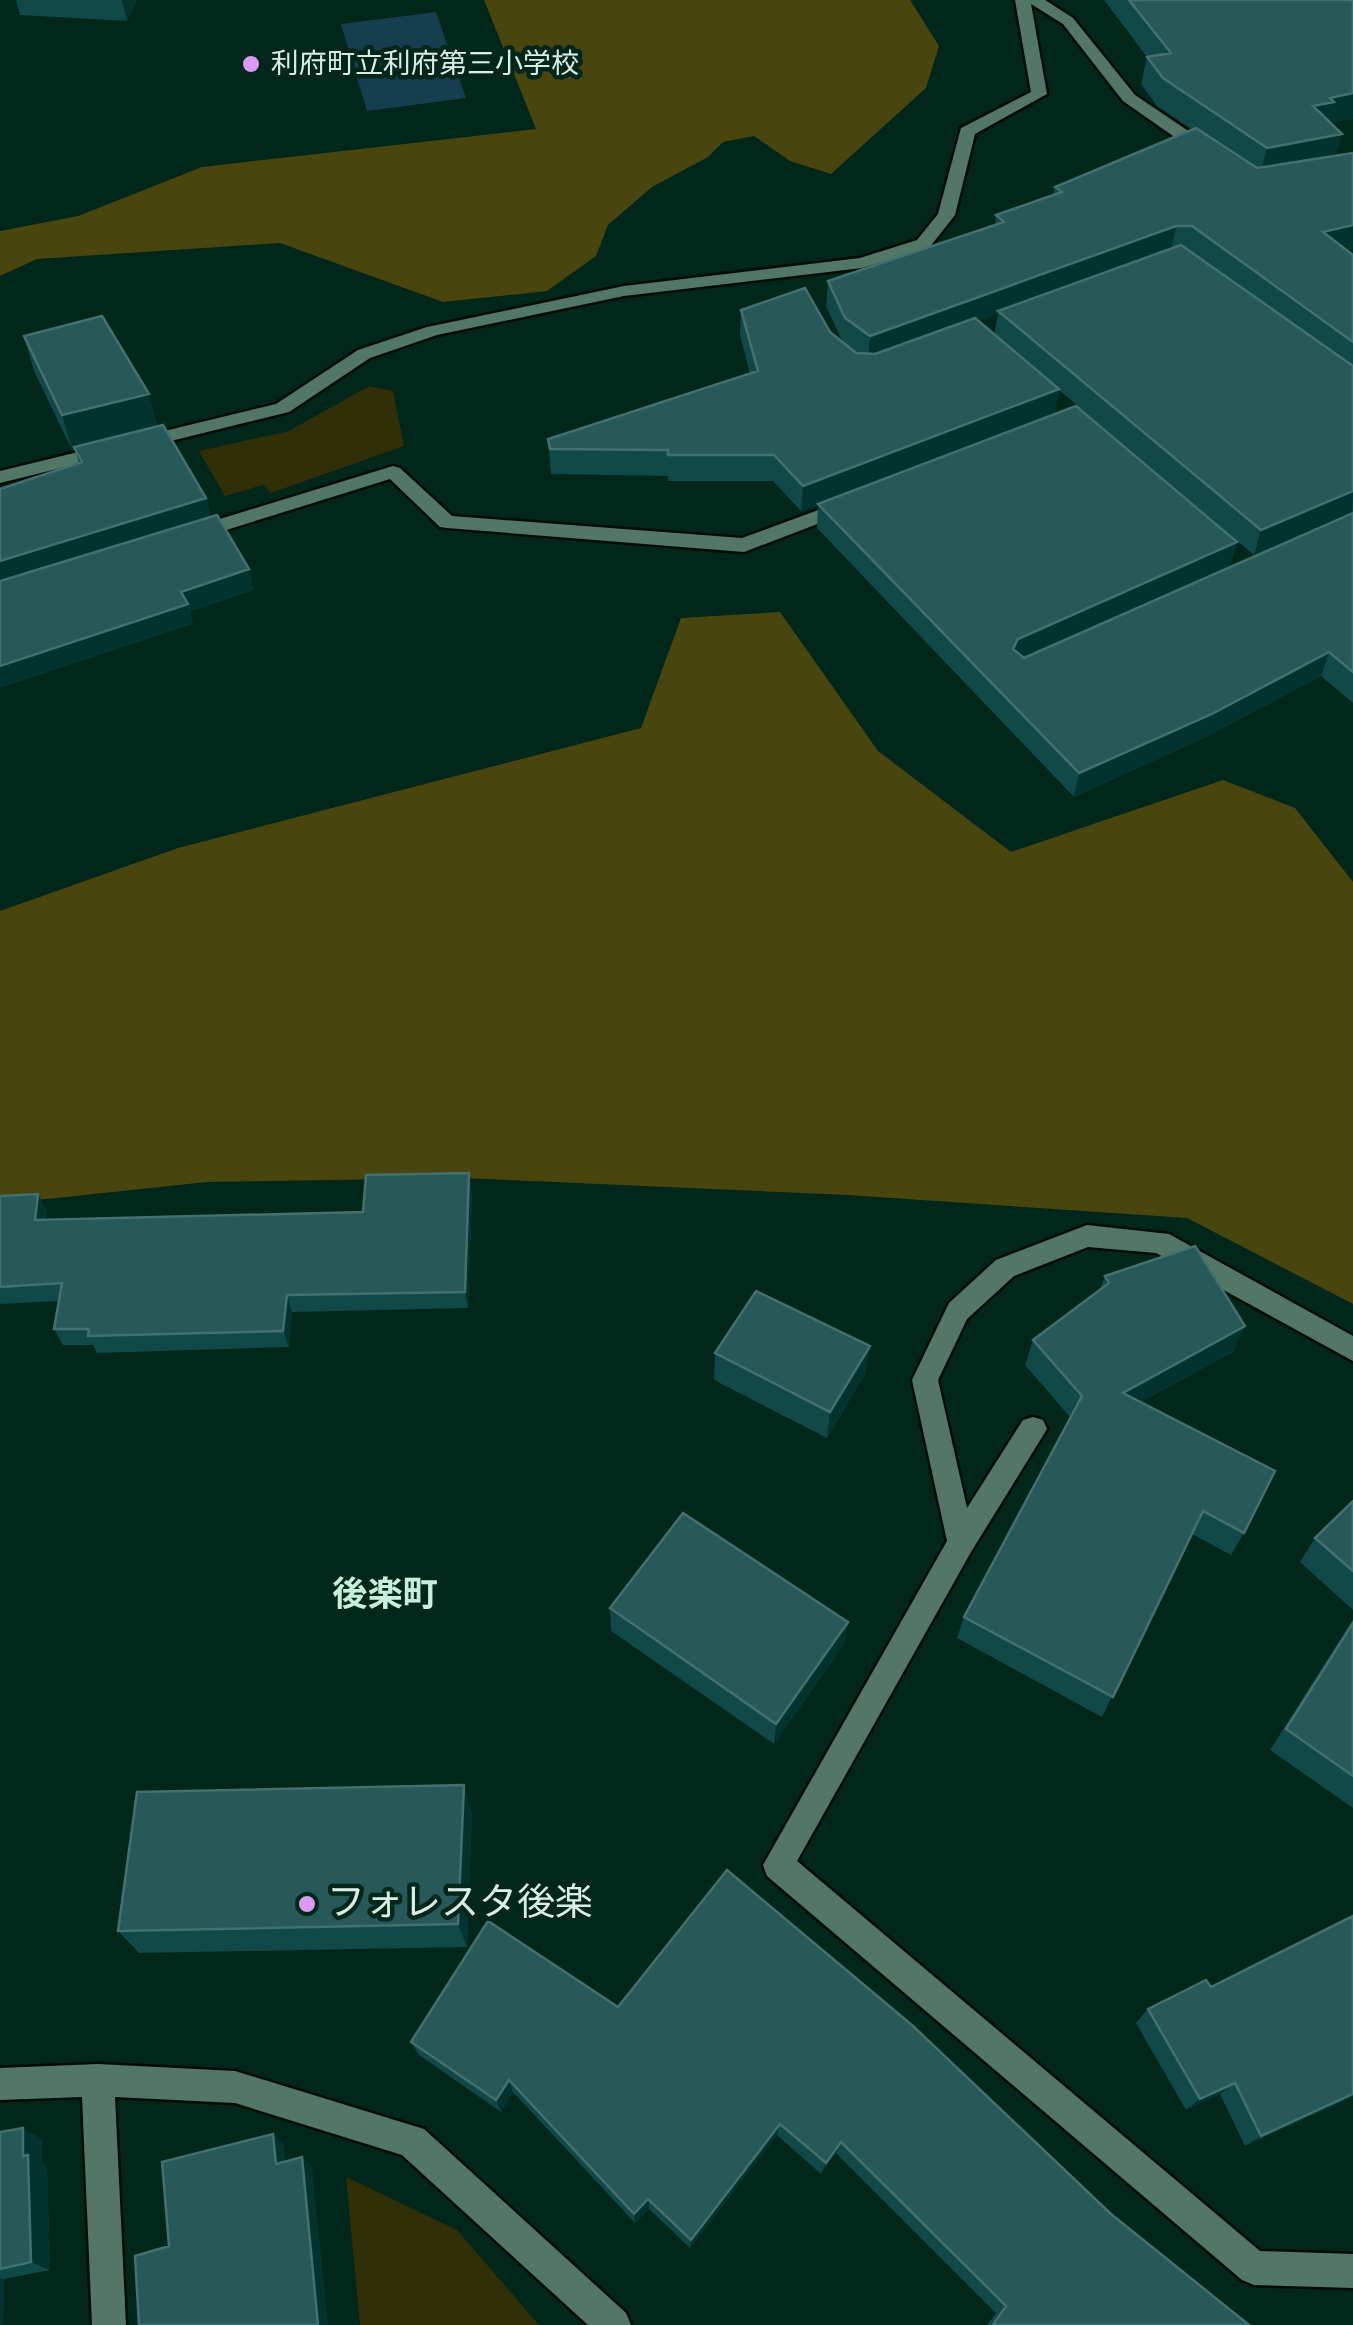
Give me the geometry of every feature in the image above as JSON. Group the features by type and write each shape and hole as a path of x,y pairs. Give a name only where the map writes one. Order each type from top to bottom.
{"street":[{"path":"0,477 282,408 364,354 433,331 624,291 802,280 923,244 946,215 967,131 1039,94 1023,0"},
{"path":"1035,0 1068,21 1129,98 1224,163"},
{"path":"179,539 393,472 447,522 744,545 873,496"},
{"path":"960,1542 925,1380 958,1312 1005,1268 1087,1236 1160,1242 1353,1348"},
{"path":"1033,1429 960,1542 778,1865 1254,2268 1353,2271"},
{"path":"0,2084 98,2080 235,2086 412,2141 614,2325"},
{"path":"98,2080 108,2325"}],"shaded area":[{"path":"484,0 910,0 939,46 926,88 831,174 790,161 754,136 723,142 708,157 652,187 608,225 596,256 547,291 443,302 280,243 37,259 0,276 0,231 78,216 202,167 536,129"},
{"path":"369,386 393,391 404,446 271,493 263,485 225,496 199,451 289,431"},
{"path":"780,612 878,751 1011,852 1223,780 1295,808 1353,882 1353,1304 1187,1218 847,1195 462,1178 207,1182 0,1204 0,911 178,848 641,728 681,618"},
{"path":"346,2177 457,2230 539,2325 360,2325"}],"water":[{"path":"436,12 466,98 367,111 341,24"}],"building":[{"path":"1129,0 1353,0 1353,93 1313,106 1342,134 1267,148 1163,78 1147,57 1171,53"},
{"path":"1196,128 1257,168 1353,153 1353,225 1323,232 1353,255 1353,342 1192,226 1176,226 870,336 845,318 828,281 1004,222 996,215 1062,192 1055,187"},
{"path":"1181,245 1353,366 1353,491 1261,530 998,311"},
{"path":"805,288 830,332 856,353 875,354 975,318 1059,389 803,486 774,455 550,449 548,439 758,371 741,310"},
{"path":"102,316 149,394 62,415 24,336"},
{"path":"1076,406 1237,542 1018,639 1013,649 1024,658 1353,513 1353,672 1329,652 1212,714 1079,773 818,504"},
{"path":"163,425 206,498 0,561 0,489 82,462 74,447"},
{"path":"217,515 249,569 181,592 188,604 0,666 0,581"},
{"path":"469,1173 465,1292 287,1295 283,1331 88,1336 89,1329 54,1329 62,1283 0,1287 0,1196 38,1194 35,1220 363,1212 366,1175"},
{"path":"1195,1246 1245,1326 1123,1393 1275,1471 1244,1533 1203,1511 1113,1697 964,1617 1082,1396 1033,1340 1109,1283 1105,1276"},
{"path":"756,1291 870,1346 830,1412 715,1353"},
{"path":"1353,1501 1353,1571 1315,1538"},
{"path":"683,1513 848,1622 776,1724 610,1608"},
{"path":"1353,1623 1353,1776 1286,1729"},
{"name":"フォレスタ後楽","path":"464,1785 458,1924 118,1931 137,1792"},
{"path":"727,1870 913,2026 1111,2214 1249,2325 993,2325 1006,2306 841,2142 826,2163 780,2124 691,2240 648,2199 634,2214 509,2080 496,2100 411,2042 488,1921 618,2007"},
{"path":"1353,1916 1353,2094 1261,2136 1235,2083 1200,2099 1148,2009 1206,1980 1211,1987"},
{"path":"23,2128 23,2156 28,2155 31,2262 0,2269 0,2132"},
{"path":"273,2134 276,2164 302,2157 318,2325 139,2325 135,2256 169,2246 162,2162"}],"place":[{"name":"利府町立利府第三小学校","path":"251,64"},
{"name":"フォレスタ後楽","path":"307,1904"}],"district":[{"name":"後楽町","path":"385,1595"}]}
